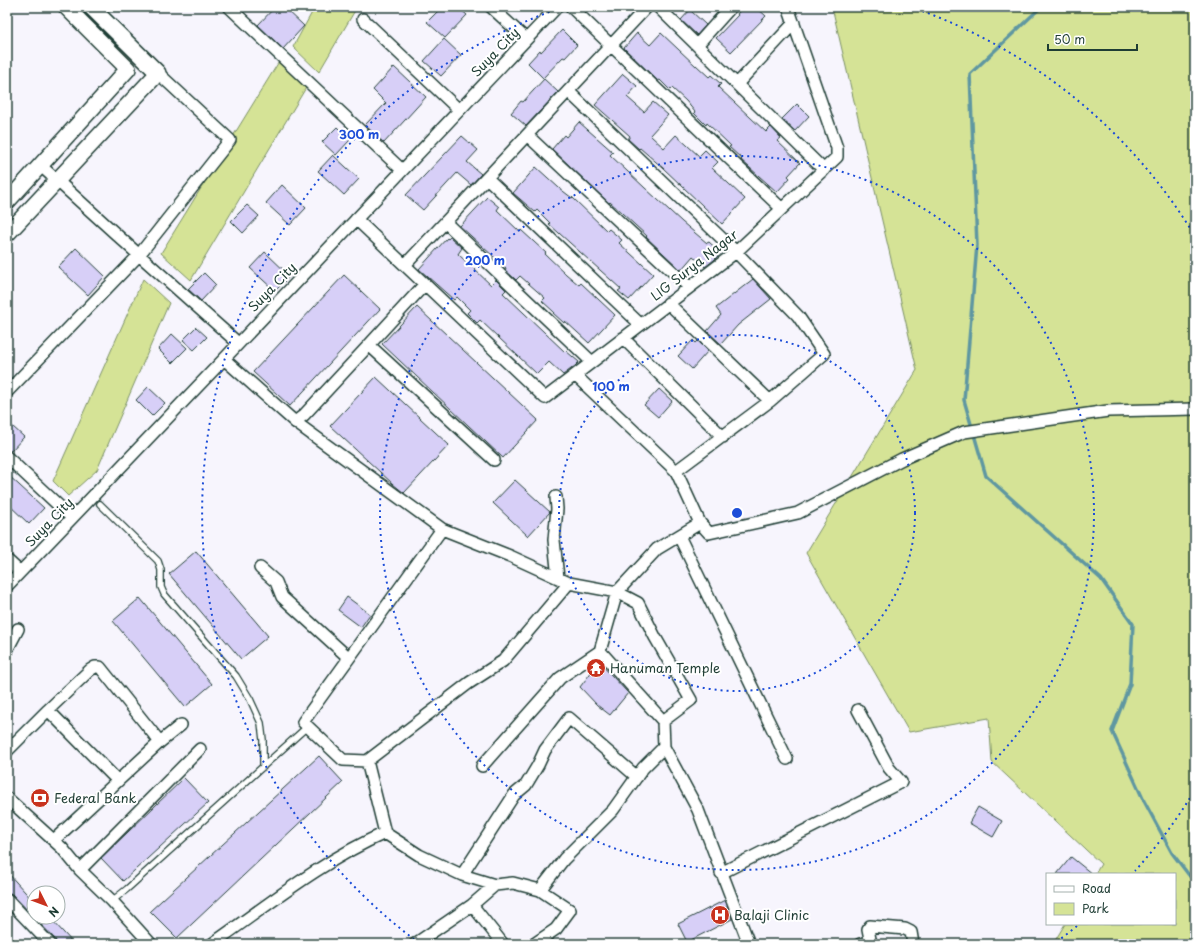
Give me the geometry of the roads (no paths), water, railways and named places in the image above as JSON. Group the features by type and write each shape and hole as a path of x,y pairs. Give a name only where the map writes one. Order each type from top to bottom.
{"street":[{"path":"7,202 128,69 66,7"},
{"path":"7,392 139,255 230,140 158,73 91,7"},
{"path":"229,7 402,170"},
{"path":"491,7 526,39"},
{"name":"Suya City","path":"7,586 558,7"},
{"path":"571,7 781,208"},
{"path":"405,265 647,7"},
{"path":"658,7 824,170"},
{"path":"697,45 731,7"},
{"name":"LIG Surya Nagar","path":"356,219 545,398 736,252 781,208 837,157 837,148 788,7"},
{"path":"363,19 459,110"},
{"path":"737,84 794,23"},
{"path":"7,234 158,73"},
{"path":"568,92 736,252 798,316 824,354 770,401 676,472"},
{"path":"527,135 689,287"},
{"path":"40,165 238,343"},
{"path":"487,178 640,324"},
{"path":"445,222 592,362"},
{"path":"295,422 304,415 425,284"},
{"path":"668,303 770,401"},
{"path":"623,338 723,436"},
{"path":"369,345 494,460"},
{"path":"224,359 295,422 442,529 510,556 569,583 617,592 638,603 655,637 692,700 663,721"},
{"path":"575,375 676,472 700,523 709,533 798,513 902,459 964,432 1108,411 1195,409"},
{"path":"7,457 72,518"},
{"path":"556,497 557,509 554,540 558,578"},
{"path":"482,766 560,678 600,651 617,592 657,548 700,523"},
{"path":"442,529 303,722 343,760 368,761 469,683 503,661 569,583"},
{"path":"679,536 787,759"},
{"path":"7,560 20,572"},
{"path":"260,568 276,582 282,597 349,658"},
{"path":"7,650 18,629"},
{"path":"600,651 663,721 664,747 698,810 749,944"},
{"path":"7,752 48,710 95,667 100,667 160,742"},
{"path":"48,710 118,781"},
{"path":"721,873 901,782 889,768 858,710"},
{"path":"462,875 514,795 526,785 545,750 569,718 637,777"},
{"path":"54,840 160,742 181,725"},
{"path":"540,890 564,859 613,810 643,768 664,747"},
{"path":"80,870 200,749"},
{"path":"368,761 385,832 419,855 462,875 495,885 513,883 540,890 570,910 556,929 534,944"},
{"path":"7,798 62,848 80,870 112,901 151,944"},
{"path":"212,944 313,872 362,843 385,832"},
{"path":"416,944 472,905 495,885"},
{"path":"7,899 50,944"},
{"path":"472,905 503,944"},
{"path":"860,944 869,942 870,939 868,929 870,926 905,929 911,932 913,944"}],"lane":[{"path":"100,504 158,561 162,570 161,587 164,594 236,676 250,699 261,723 263,740 262,767"},
{"path":"112,901 308,726"}],"waterway":[{"path":"1041,7 970,74 977,245 964,400 986,476 1101,579 1133,624 1130,684 1112,731 1144,801 1172,853 1195,883"}],"place":[{"name":"Hanuman Temple","path":"596,668"},
{"name":"Federal Bank","path":"40,798"},
{"name":"Balaji Clinic","path":"720,915"}]}
